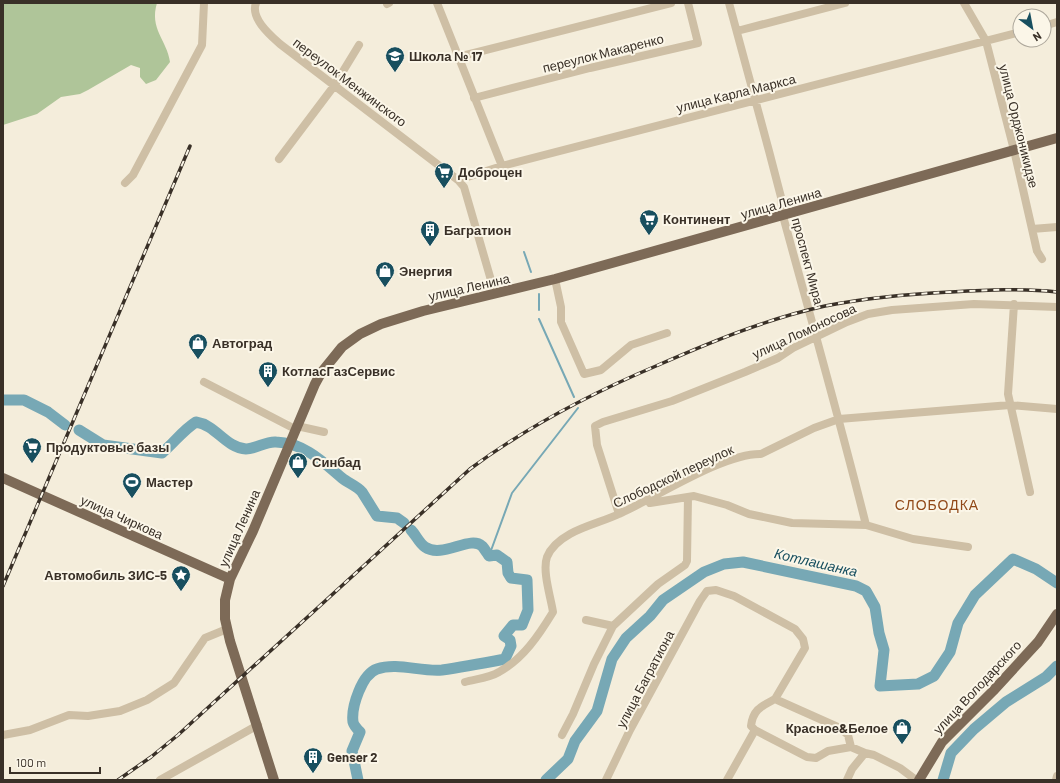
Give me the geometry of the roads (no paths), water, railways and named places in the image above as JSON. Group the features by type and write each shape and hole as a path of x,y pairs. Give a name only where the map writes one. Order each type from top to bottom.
{"main road":[{"name":"улица Ленина","path":"274,780 227,629 225,619 225,600 230,579 321,373 342,347 350,340 381,324 555,279 1057,138"},
{"name":"улица Чиркова","path":"3,478 230,579"},
{"name":"улица Володарского","path":"918,780 942,742 1038,642 1057,614"}],"street":[{"path":"125,183 133,175 202,45 204,3"},
{"name":"переулок Менжинского","path":"256,3 254,12 273,38 334,86 447,170 458,180"},
{"path":"437,3 502,166"},
{"path":"458,57 671,3"},
{"name":"переулок Макаренко","path":"474,98 590,68 698,43 688,3"},
{"name":"проспект Мира","path":"729,3 781,197 783,216 839,419 841,432 866,524"},
{"path":"737,31 845,3"},
{"name":"улица Орджоникидзе","path":"964,3 986,41 1014,150 1037,251 1042,259"},
{"name":"улица Карла Маркса","path":"458,180 502,166 1012,34"},
{"path":"279,159 334,86 359,45"},
{"path":"458,180 464,188 495,294"},
{"path":"1032,229 1057,227"},
{"path":"555,279 561,307 561,322 584,374 601,370 631,345 667,333"},
{"path":"1014,304 1008,389 1010,405 1030,492"},
{"name":"улица Ломоносова","path":"619,514 597,445 595,426 603,422 672,401 745,372 778,358 793,348 847,322 879,312 946,306 1014,304 1057,306"},
{"path":"204,382 295,430 324,432"},
{"name":"Слободской переулок","path":"465,682 498,672 515,661 539,635 553,612 546,571 547,558 556,543 570,534 619,514 723,463 751,454 761,454 814,428 839,419 1010,405 1057,409"},
{"path":"640,504 694,496 749,514 792,523 866,524 913,539 968,547"},
{"path":"562,735 573,714 594,664 614,626 658,584 685,565 687,561 688,544 688,497"},
{"name":"улица Багратиона","path":"606,780 630,730 707,590 716,590 734,596 795,629 803,639 805,648 775,699"},
{"path":"586,620 614,626"},
{"path":"3,735 30,730 68,714 88,716 120,711 147,700 174,683 205,638 227,629"},
{"path":"851,747 848,735 840,728 775,699 760,707 752,716 751,726 755,730 806,757 816,758 828,751 851,747 874,755 900,768 918,780"},
{"path":"160,780 258,725"},
{"path":"727,780 755,730"},
{"path":"847,780 852,769 865,753"},
{"path":"1056,780 1057,776"}],"waterway":[{"path":"524,252 531,272"},
{"path":"539,294 539,310"},
{"path":"539,319 574,397"},
{"name":"Котлашанка","path":"3,400 24,400 48,412 65,425"},
{"path":"489,556 512,493 578,408"},
{"name":"Котлашанка","path":"79,430 103,445 162,453 196,422 209,427 239,448 250,449 272,442 286,443 304,449 312,454 344,480 360,490 377,516 397,518 404,523"},
{"name":"Котлашанка","path":"358,780 352,751 360,732 353,723 353,716 356,700 362,684 367,677 377,669 385,667 393,666 426,670 442,670 505,659 511,646 510,640 504,636 513,625 522,625 528,610 527,580 511,578 508,573 507,562 497,555 489,556 482,546 477,543 470,543 447,549 432,550 425,547 411,530"},
{"name":"Котлашанка","path":"546,780 568,759 575,741 597,711 612,659 626,638 650,616 663,600 704,572 724,564 743,562 856,586 866,591 875,607 879,633 884,650 880,686 918,684 934,676 950,652 958,623 975,595 1013,559 1036,569 1057,583"},
{"name":"Котлашанка","path":"943,780 951,753 974,729 1006,702 1046,677 1057,666"}],"railway":[{"path":"3,586 190,146"},
{"path":"118,780 151,757 178,735 470,469 514,439 583,400 631,377 718,340 760,324 803,311 840,303 903,295 1004,290 1057,292"}],"place":[{"name":"Школа № 17","path":"395,73"},
{"name":"Доброцен","path":"444,189"},
{"name":"Континент","path":"649,236"},
{"name":"Багратион","path":"430,247"},
{"name":"Энергия","path":"385,288"},
{"name":"Автоград","path":"198,360"},
{"name":"КотласГазСервис","path":"268,388"},
{"name":"Продуктовые базы","path":"32,464"},
{"name":"Синбад","path":"298,479"},
{"name":"Мастер","path":"132,499"},
{"name":"Автомобиль ЗИС-5","path":"181,592"},
{"name":"Красное&Белое","path":"902,745"},
{"name":"Genser 2","path":"313,774"}],"district":[{"name":"СЛОБОДКА","path":"937,504"}]}
